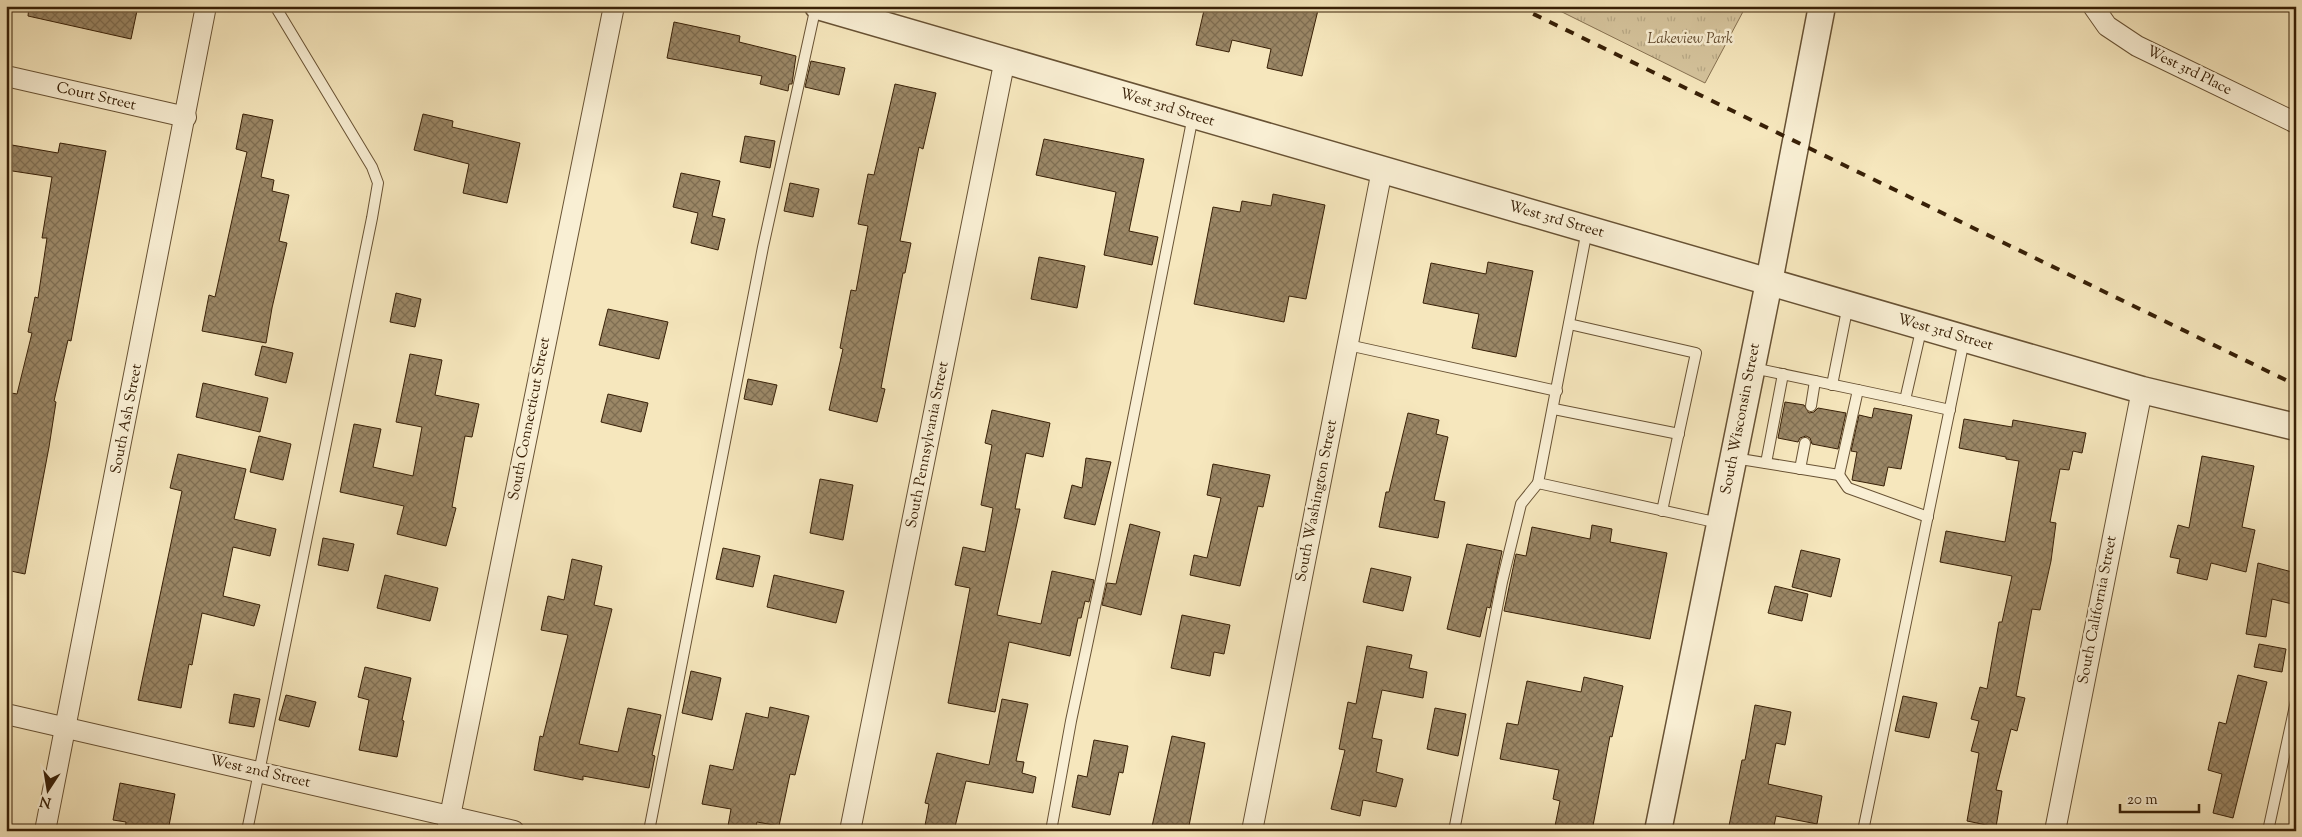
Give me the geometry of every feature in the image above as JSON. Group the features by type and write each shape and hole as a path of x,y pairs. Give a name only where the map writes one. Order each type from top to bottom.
{"street":[{"name":"South Ash Street","path":"45,831 186,117 206,6"},
{"name":"South Connecticut Street","path":"449,824 614,6"},
{"name":"West 3rd Street","path":"817,6 2142,390 2296,427"},
{"name":"South Wisconsin Street","path":"1658,831 1752,368 1822,6"},
{"name":"West 3rd Place","path":"2093,6 2107,26 2137,46 2296,123"},
{"name":"South Pennsylvania Street","path":"850,831 1005,59"},
{"name":"Court Street","path":"6,76 186,117"},
{"name":"South Washington Street","path":"1252,831 1382,170"},
{"name":"South California Street","path":"2054,831 2142,390"},
{"name":"West 2nd Street","path":"6,714 259,771 449,824 514,831"}],"lane":[{"path":"247,831 378,183 372,167 275,6"},
{"path":"649,831 758,276 817,6"},
{"path":"1051,831 1071,720 1107,550 1193,116"},
{"path":"1454,831 1502,582 1521,504 1538,483 1558,392 1587,230"},
{"path":"1832,385 1848,305"},
{"path":"1569,324 1696,353 1662,512"},
{"path":"1905,400 1922,326"},
{"path":"1863,831 1964,339"},
{"path":"1348,345 1558,392"},
{"path":"1752,368 1950,410"},
{"path":"1766,464 1783,374"},
{"path":"1810,406 1815,381"},
{"path":"1839,475 1858,390"},
{"path":"1554,409 1678,434"},
{"path":"1800,469 1804,443"},
{"path":"1733,458 1839,475 1848,488 1928,517"},
{"path":"1538,483 1662,512 1720,523"},
{"path":"2268,831 2296,701"}],"green space":[{"name":"Lakeview Park","path":"1550,6 1746,6 1705,83"}],"building":[{"path":"29,6 138,6 131,39 28,16"},
{"path":"1205,6 1319,6 1302,76 1267,68 1271,49 1232,40 1229,52 1196,45"},
{"path":"674,22 740,36 739,42 796,56 792,84 789,84 788,91 760,84 762,76 667,58"},
{"path":"811,61 845,68 839,95 805,87"},
{"path":"895,84 936,93 923,149 919,147 900,241 911,243 905,273 903,273 881,388 885,389 877,422 829,410 843,349 840,348 851,290 856,291 868,226 858,224 868,174 874,175"},
{"path":"243,114 273,120 261,177 274,180 272,191 289,195 279,241 287,243 266,343 202,331 209,295 215,297 247,152 236,149"},
{"path":"423,114 453,121 452,127 520,143 507,203 463,193 469,164 414,150"},
{"path":"745,136 775,141 770,168 740,162"},
{"path":"1044,139 1144,159 1129,231 1158,237 1152,265 1104,255 1116,192 1036,175"},
{"path":"60,143 106,151 71,341 68,340 54,401 56,402 49,447 25,574 6,570 6,392 17,394 32,333 28,332 35,297 38,298 47,238 42,238 52,177 6,170 6,144 58,153"},
{"path":"681,173 720,181 712,216 725,219 718,250 691,243 698,213 673,207"},
{"path":"790,183 819,189 813,217 784,211"},
{"path":"1273,194 1325,205 1306,299 1289,296 1284,322 1194,304 1213,207 1240,212 1242,201 1271,206"},
{"path":"1039,257 1085,266 1077,308 1031,299"},
{"path":"1488,262 1533,271 1516,357 1472,348 1479,314 1423,303 1431,263 1486,274"},
{"path":"396,293 421,299 415,327 390,322"},
{"path":"608,309 668,322 659,359 599,345"},
{"path":"262,346 293,353 286,383 255,375"},
{"path":"410,354 442,360 435,395 479,404 472,437 465,436 452,507 456,508 446,546 397,534 404,506 340,492 354,424 381,429 373,467 413,476 422,427 396,422"},
{"path":"748,379 777,385 772,405 744,399"},
{"path":"203,383 268,398 260,432 196,417"},
{"path":"608,394 648,403 641,432 601,422"},
{"path":"1785,402 1804,405 1809,413 1814,412 1818,408 1846,413 1838,449 1812,444 1810,438 1806,436 1800,438 1798,442 1778,438"},
{"path":"1874,408 1912,415 1901,469 1888,467 1884,486 1852,480 1857,452 1851,451 1859,415 1872,418"},
{"path":"992,410 1050,423 1043,457 1026,453 1015,509 1020,509 997,615 1041,624 1052,571 1094,580 1089,602 1085,601 1081,618 1078,618 1070,656 1009,642 995,712 948,703 970,588 955,585 963,547 985,552 993,508 981,505 992,445 985,443"},
{"path":"1408,413 1439,420 1436,434 1448,437 1434,500 1445,502 1438,538 1379,527 1386,492 1389,492"},
{"path":"1964,419 2012,427 2013,420 2086,433 2082,453 2073,451 2069,470 2060,469 2050,522 2056,523 2051,561 2040,610 2032,609 2016,696 2025,698 2017,731 2011,729 1996,790 2002,791 1996,827 1967,821 1979,753 1971,751 1979,721 1971,719 1980,687 1987,689 1999,622 2002,622 2012,576 1940,562 1946,531 2005,542 2019,461 1959,448"},
{"path":"259,436 291,444 283,480 250,472"},
{"path":"178,454 246,469 234,519 276,529 270,556 233,547 223,596 260,605 254,626 202,613 192,665 189,664 181,708 138,700 182,491 170,488"},
{"path":"2202,456 2254,466 2242,527 2255,530 2246,572 2211,563 2207,580 2177,573 2180,559 2170,557 2178,525 2189,528"},
{"path":"1086,458 1111,462 1095,525 1064,518 1072,485 1082,488"},
{"path":"1213,464 1270,475 1263,507 1258,506 1240,586 1190,575 1194,555 1207,558 1221,498 1207,495"},
{"path":"820,479 853,485 843,540 810,533"},
{"path":"1130,524 1160,532 1141,615 1102,605 1107,583 1116,584"},
{"path":"1592,525 1612,529 1610,542 1667,553 1650,639 1504,611 1516,554 1526,556 1532,527 1590,539"},
{"path":"323,538 354,544 348,571 318,565"},
{"path":"1467,544 1502,551 1490,608 1487,607 1480,637 1447,629"},
{"path":"723,548 760,556 753,587 716,579"},
{"path":"1801,550 1840,559 1831,597 1792,587"},
{"path":"572,559 602,566 594,605 612,609 579,744 618,752 628,708 661,715 652,755 655,756 649,788 583,776 583,780 534,770 540,736 543,737 568,635 541,630 548,596 564,600"},
{"path":"2258,563 2296,573 2296,589 2292,604 2272,599 2266,637 2246,634"},
{"path":"1371,568 1411,577 1403,611 1363,602"},
{"path":"385,575 438,588 430,621 377,608"},
{"path":"774,575 844,591 836,623 767,607"},
{"path":"1775,586 1808,594 1802,621 1768,613"},
{"path":"1182,615 1230,625 1224,654 1214,652 1210,676 1171,668"},
{"path":"2259,644 2286,649 2282,672 2254,667"},
{"path":"1367,646 1412,655 1409,668 1427,672 1423,698 1382,690 1372,738 1382,740 1376,772 1403,779 1396,807 1363,800 1360,816 1331,809 1345,750 1339,749 1348,702 1356,704"},
{"path":"365,667 411,678 402,720 404,721 397,757 359,750 369,700 358,697"},
{"path":"691,671 721,678 712,720 682,713"},
{"path":"2238,675 2267,682 2233,818 2213,813 2222,774 2208,770 2219,722 2226,724"},
{"path":"1584,677 1623,686 1612,737 1610,736 1592,831 1554,831 1560,801 1553,799 1559,770 1500,759 1507,723 1518,725 1527,681 1581,692"},
{"path":"234,694 260,699 254,727 229,723"},
{"path":"286,695 316,702 309,727 279,720"},
{"path":"1903,696 1937,703 1929,738 1895,731"},
{"path":"1002,699 1028,704 1016,761 1024,762 1022,773 1036,777 1033,793 966,781 954,831 924,831 929,804 925,803 937,753 989,765"},
{"path":"1755,705 1791,712 1785,745 1776,743 1768,784 1822,796 1817,824 1776,816 1773,831 1728,831 1742,760 1745,760"},
{"path":"770,707 809,716 795,775 790,774 779,826 757,822 755,831 751,831 728,826 731,809 702,804 710,765 733,770 746,713 768,718"},
{"path":"1435,708 1466,714 1458,756 1427,749"},
{"path":"1172,736 1205,743 1188,831 1151,831"},
{"path":"1094,740 1128,746 1123,773 1119,772 1110,815 1072,807 1078,775 1087,777"},
{"path":"120,783 175,794 168,831 125,831 126,822 113,820"}],"railway":[{"path":"1517,6 2296,385"}]}
